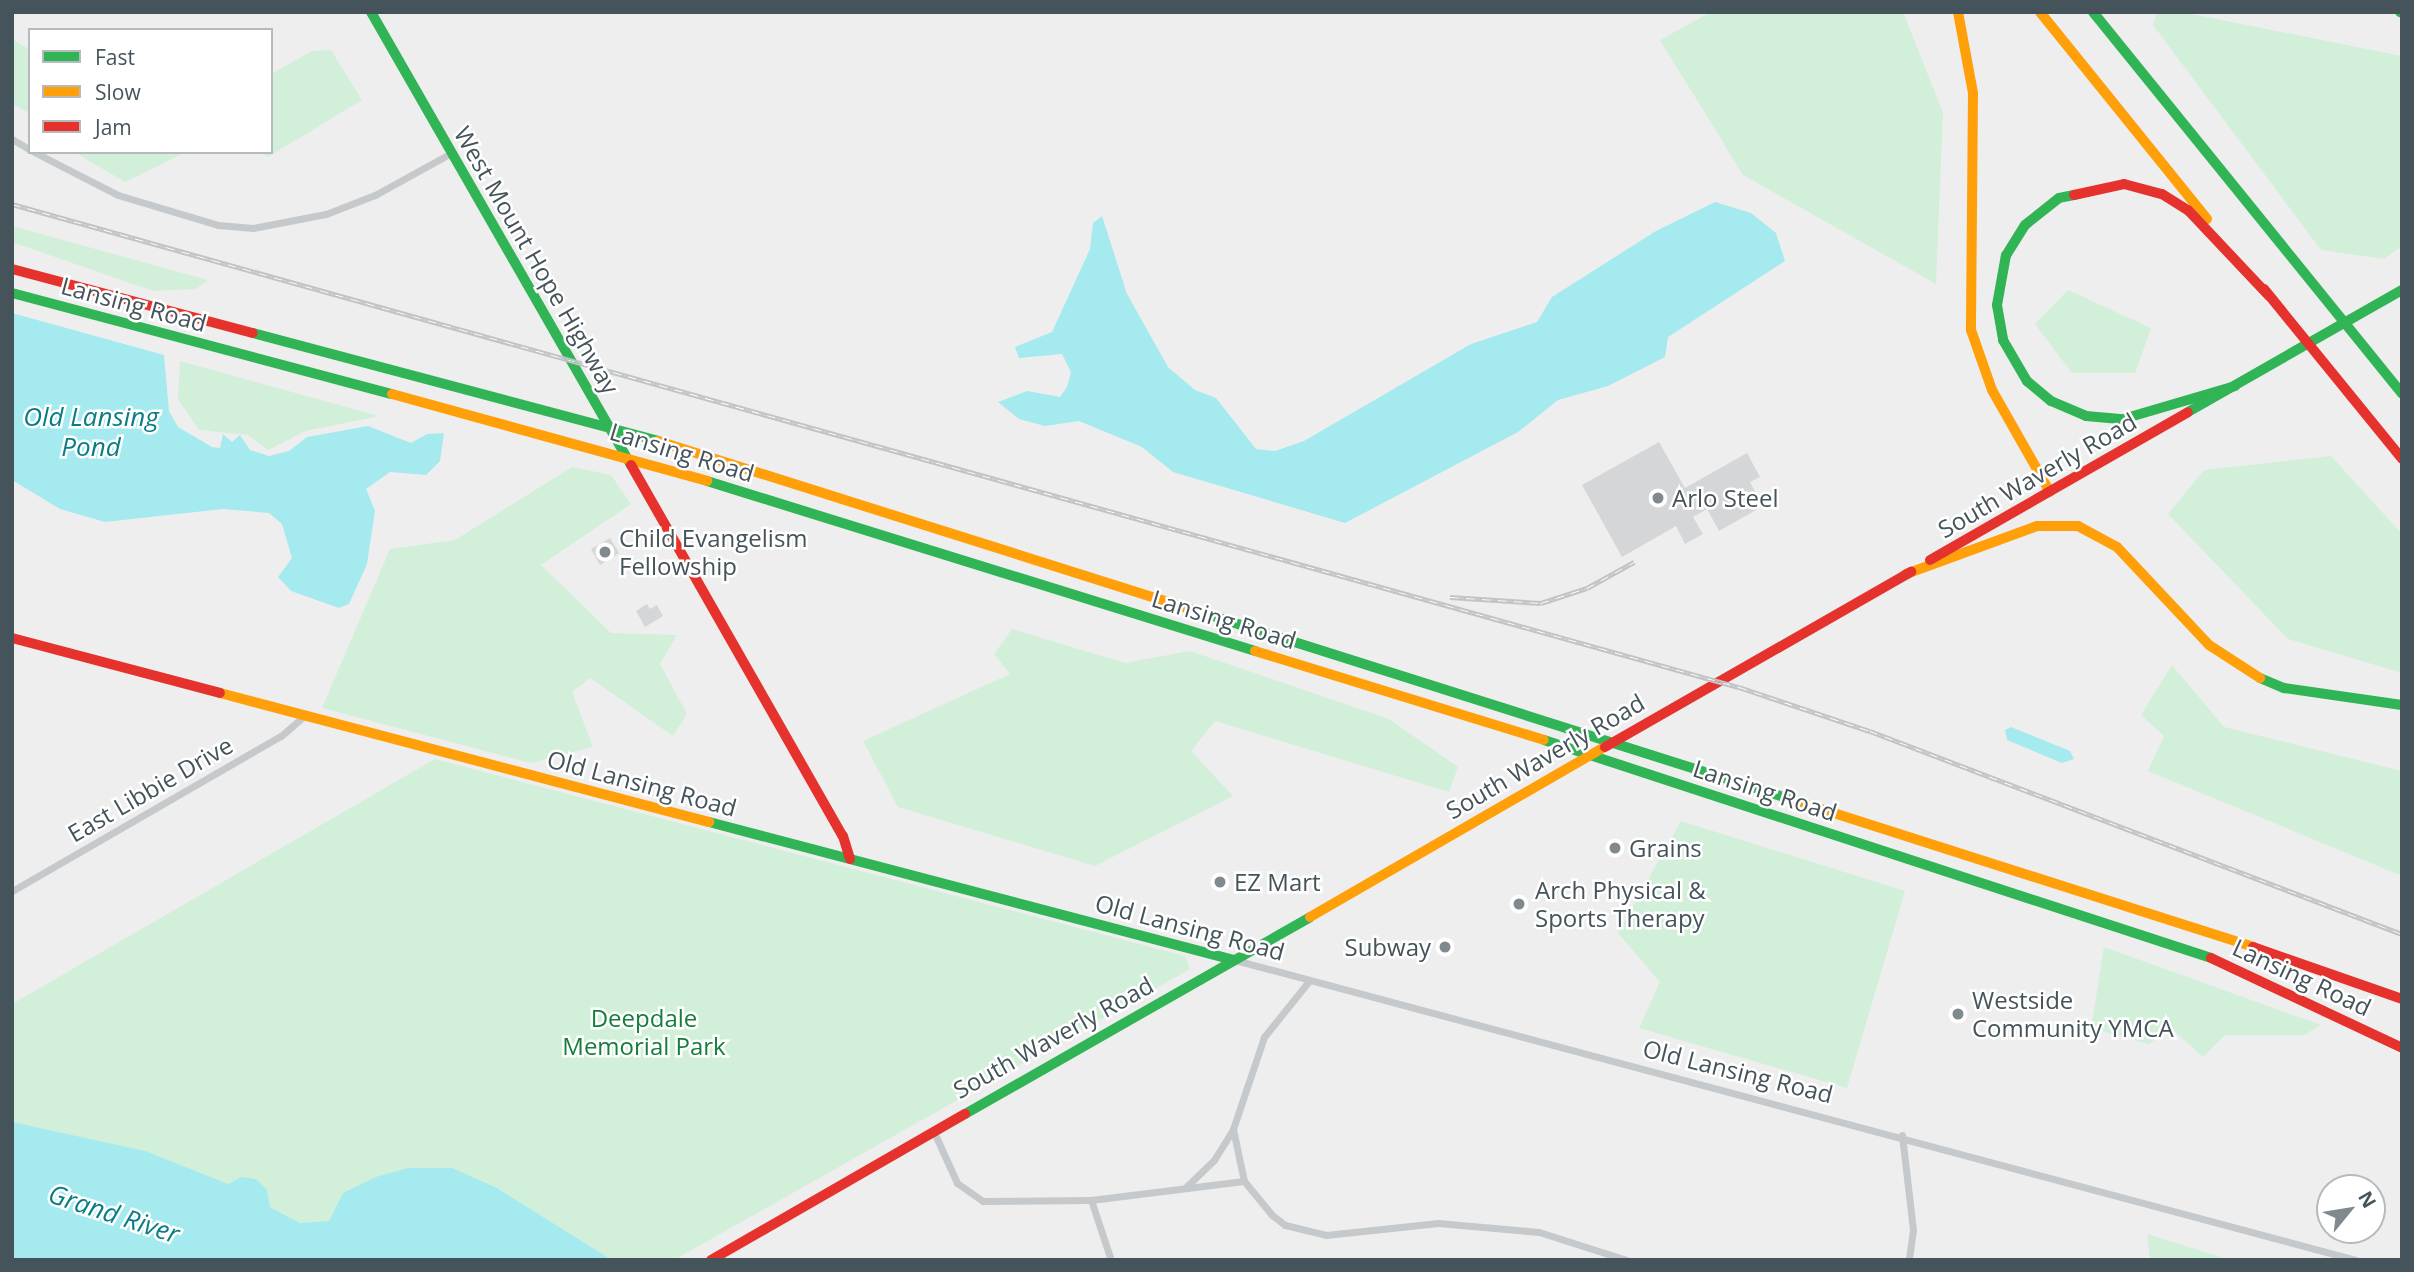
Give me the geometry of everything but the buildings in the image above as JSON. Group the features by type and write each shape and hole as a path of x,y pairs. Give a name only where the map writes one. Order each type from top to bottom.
{"main road":[{"name":"West Mount Hope Highway","path":"371,12 843,836 850,859"},
{"path":"1958,12 1974,117 1971,330 1992,390 2050,492"},
{"path":"2040,12 2402,459"},
{"path":"2093,12 2402,393"},
{"path":"2235,386 2123,419 2086,416 2050,401 2027,382 2003,340 1997,296 2006,255 2025,225 2059,198 2123,184 2162,194 2188,210 2269,296"},
{"name":"Lansing Road","path":"12,269 608,428 2312,965 2402,999"},
{"name":"South Waverly Road","path":"711,1260 933,1130 2402,290"},
{"name":"Lansing Road","path":"12,293 625,456 1589,754 2209,957 2402,1048"},
{"path":"1906,574 2038,526 2078,526 2117,547 2209,645 2247,673 2284,688 2402,705"},
{"name":"Old Lansing Road","path":"12,638 1234,960"}],"street":[{"path":"12,139 28,149"},
{"path":"38,154 118,195 218,225 253,228 326,214 375,195 451,153"},
{"name":"East Libbie Drive","path":"12,891 281,736 304,716"},
{"name":"Old Lansing Road","path":"1234,960 1902,1135 2356,1260"},
{"path":"1185,1187 1214,1160 1233,1129 1264,1037 1310,981"},
{"path":"1233,1129 1244,1181 1272,1214 1316,1234 1348,1236 1438,1223 1502,1228 1539,1232 1628,1260"},
{"path":"933,1130 957,1183 971,1196 984,1200 1091,1200 1244,1181"},
{"path":"1902,1135 1913,1230 1909,1260"},
{"path":"1091,1200 1111,1260"}],"green space":[{"path":"1711,12 1903,12 1943,113 1936,284 1743,175 1660,40"},
{"path":"2157,12 2182,12 2402,56 2402,246 2384,259 2321,250 2153,25"},
{"path":"12,39 28,49 28,112 12,104"},
{"path":"331,50 362,100 273,154 273,73 312,51"},
{"path":"77,154 182,154 125,182"},
{"path":"12,226 208,280 196,289 153,291 12,242"},
{"path":"2068,290 2151,328 2135,373 2072,373 2035,324"},
{"path":"180,361 379,416 306,431 268,450 248,435 199,430 178,399"},
{"path":"2331,456 2402,534 2402,673 2288,639 2168,514 2204,470"},
{"path":"572,467 611,475 631,504 541,565 611,633 677,635 660,664 687,714 673,736 590,678 572,692 593,747 531,763 322,708 390,549 455,540"},
{"path":"1012,629 1125,663 1190,651 1389,719 1458,767 1449,792 1215,721 1191,751 1233,796 1095,866 898,807 863,741 1010,674 994,654"},
{"path":"2172,665 2224,727 2402,771 2402,876 2148,771 2164,736 2141,715"},
{"name":"Deepdale Memorial Park","path":"435,759 1185,956 1190,969 674,1260 612,1260 497,1188 343,1193 329,1221 300,1223 270,1207 267,1190 241,1177 228,1184 12,1122 12,1004"},
{"path":"1681,821 1905,891 1847,1088 1639,1028 1660,982 1618,933"},
{"path":"2104,947 2321,1025 2304,1035 2225,1035 2203,1057 2173,1030 2148,1044 2091,1028"},
{"path":"2147,1234 2230,1260 2150,1260"}],"water":[{"path":"1715,202 1751,213 1776,233 1785,261 1668,337 1665,357 1608,386 1558,400 1518,432 1345,523 1173,472 1142,447 1079,421 1045,426 1019,419 998,402 1027,391 1060,397 1067,387 1071,372 1062,354 1019,358 1015,347 1052,332 1090,249 1093,223 1102,216 1127,294 1168,367 1195,390 1216,398 1256,449 1275,451 1304,441 1471,344 1537,322 1552,297 1656,231"},
{"name":"Old Lansing Pond","path":"12,313 164,355 169,411 178,427 212,447 220,448 223,434 232,442 240,435 250,450 269,456 289,451 307,437 368,426 411,443 427,434 444,433 440,461 426,475 390,472 366,489 375,511 367,564 349,604 339,608 291,591 278,577 292,558 282,524 269,513 223,509 105,522 60,509 12,480"},
{"path":"2011,727 2070,751 2074,759 2062,763 2007,740 2005,730"},
{"name":"Grand River","path":"12,1122 145,1151 228,1184 241,1177 256,1179 267,1190 270,1207 300,1223 329,1221 343,1193 376,1177 408,1168 452,1168 497,1188 612,1260 12,1260"}],"railway":[{"path":"12,204 1739,687 1870,731 2402,934"},
{"path":"1450,597 1541,603 1587,588 1634,562"}],"traffic: fast":[{"path":"371,12 631,465"},
{"path":"2093,12 2402,393"},
{"path":"2074,195 2059,198 2025,225 2006,255 1997,305 2003,340 2027,381 2051,401 2086,416 2123,419 2235,386"},
{"path":"2188,412 2402,290"},
{"path":"12,293 392,394"},
{"path":"253,333 658,441"},
{"path":"707,481 1255,651"},
{"path":"1200,612 1793,800"},
{"path":"2260,678 2284,688 2402,705"},
{"path":"1544,740 2211,958"},
{"path":"709,822 1234,960"},
{"path":"965,1114 1310,917"}],"traffic: slow":[{"path":"1958,12 1973,93 1971,330 1992,390 2050,492"},
{"path":"2040,12 2207,219"},
{"path":"392,394 707,481"},
{"path":"658,441 1200,612"},
{"path":"1906,574 2037,526 2078,526 2117,547 2209,645 2260,678"},
{"path":"1255,651 1544,740"},
{"path":"220,693 709,822"},
{"path":"1310,917 1605,747"},
{"path":"1793,800 2253,947"}],"traffic: jam":[{"path":"2074,195 2124,184 2162,194 2188,210 2269,296"},
{"path":"12,269 253,333"},
{"path":"2264,289 2402,459"},
{"path":"1930,560 2188,412"},
{"path":"631,465 843,836 850,859"},
{"path":"1605,747 1911,572"},
{"path":"12,638 220,693"},
{"path":"2253,947 2402,999"},
{"path":"2211,958 2402,1048"},
{"path":"711,1260 965,1114"}],"place":[{"name":"Arlo Steel","path":"1658,498"},
{"name":"Child Evangelism Fellowship","path":"605,552"},
{"name":"Grains","path":"1615,848"},
{"name":"EZ Mart","path":"1220,882"},
{"name":"Arch Physical & Sports Therapy","path":"1519,904"},
{"name":"Subway","path":"1445,947"},
{"name":"Westside Community YMCA","path":"1958,1014"}]}
